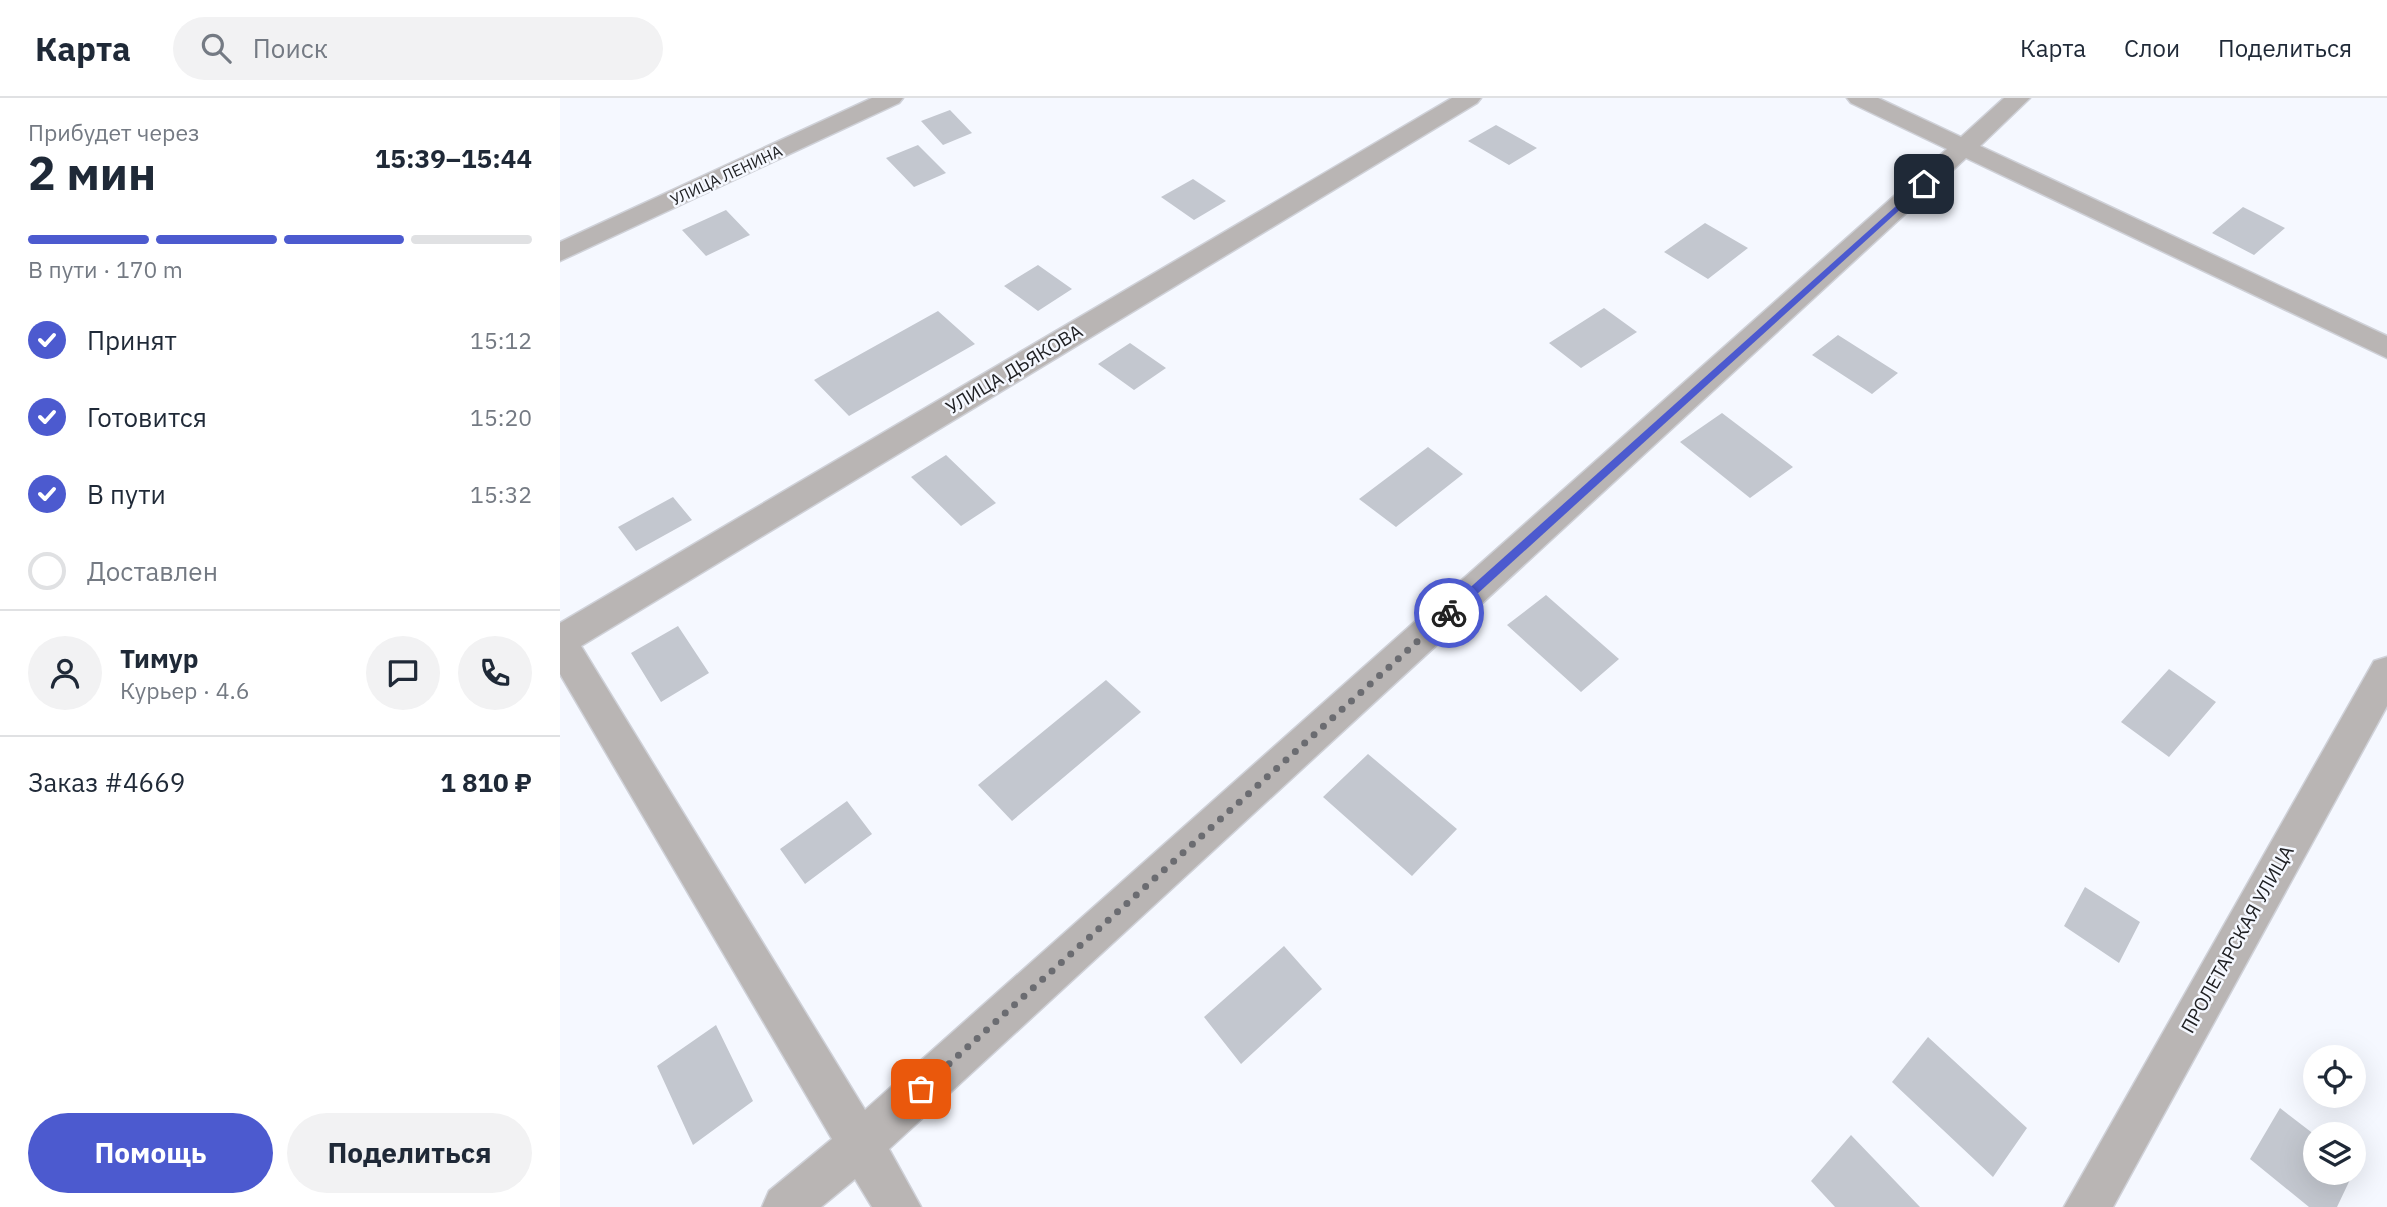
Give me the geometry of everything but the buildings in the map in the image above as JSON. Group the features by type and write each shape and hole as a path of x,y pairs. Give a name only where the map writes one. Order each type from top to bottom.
{"street":[{"name":"УЛИЦА ЛЕНИНА","path":"560,252 891,98"},
{"name":"УЛИЦА ДЬЯКОВА","path":"560,642 1469,98"},
{"path":"1859,98 2387,348"},
{"path":"786,1207 860,1145 2018,98"},
{"path":"560,642 898,1207"},
{"name":"ПРОЛЕТАРСКАЯ УЛИЦА","path":"2087,1207 2387,672"}],"way so far":[{"path":"921,1089 1449,613"}],"route":[{"path":"1449,613 1924,184"}]}
